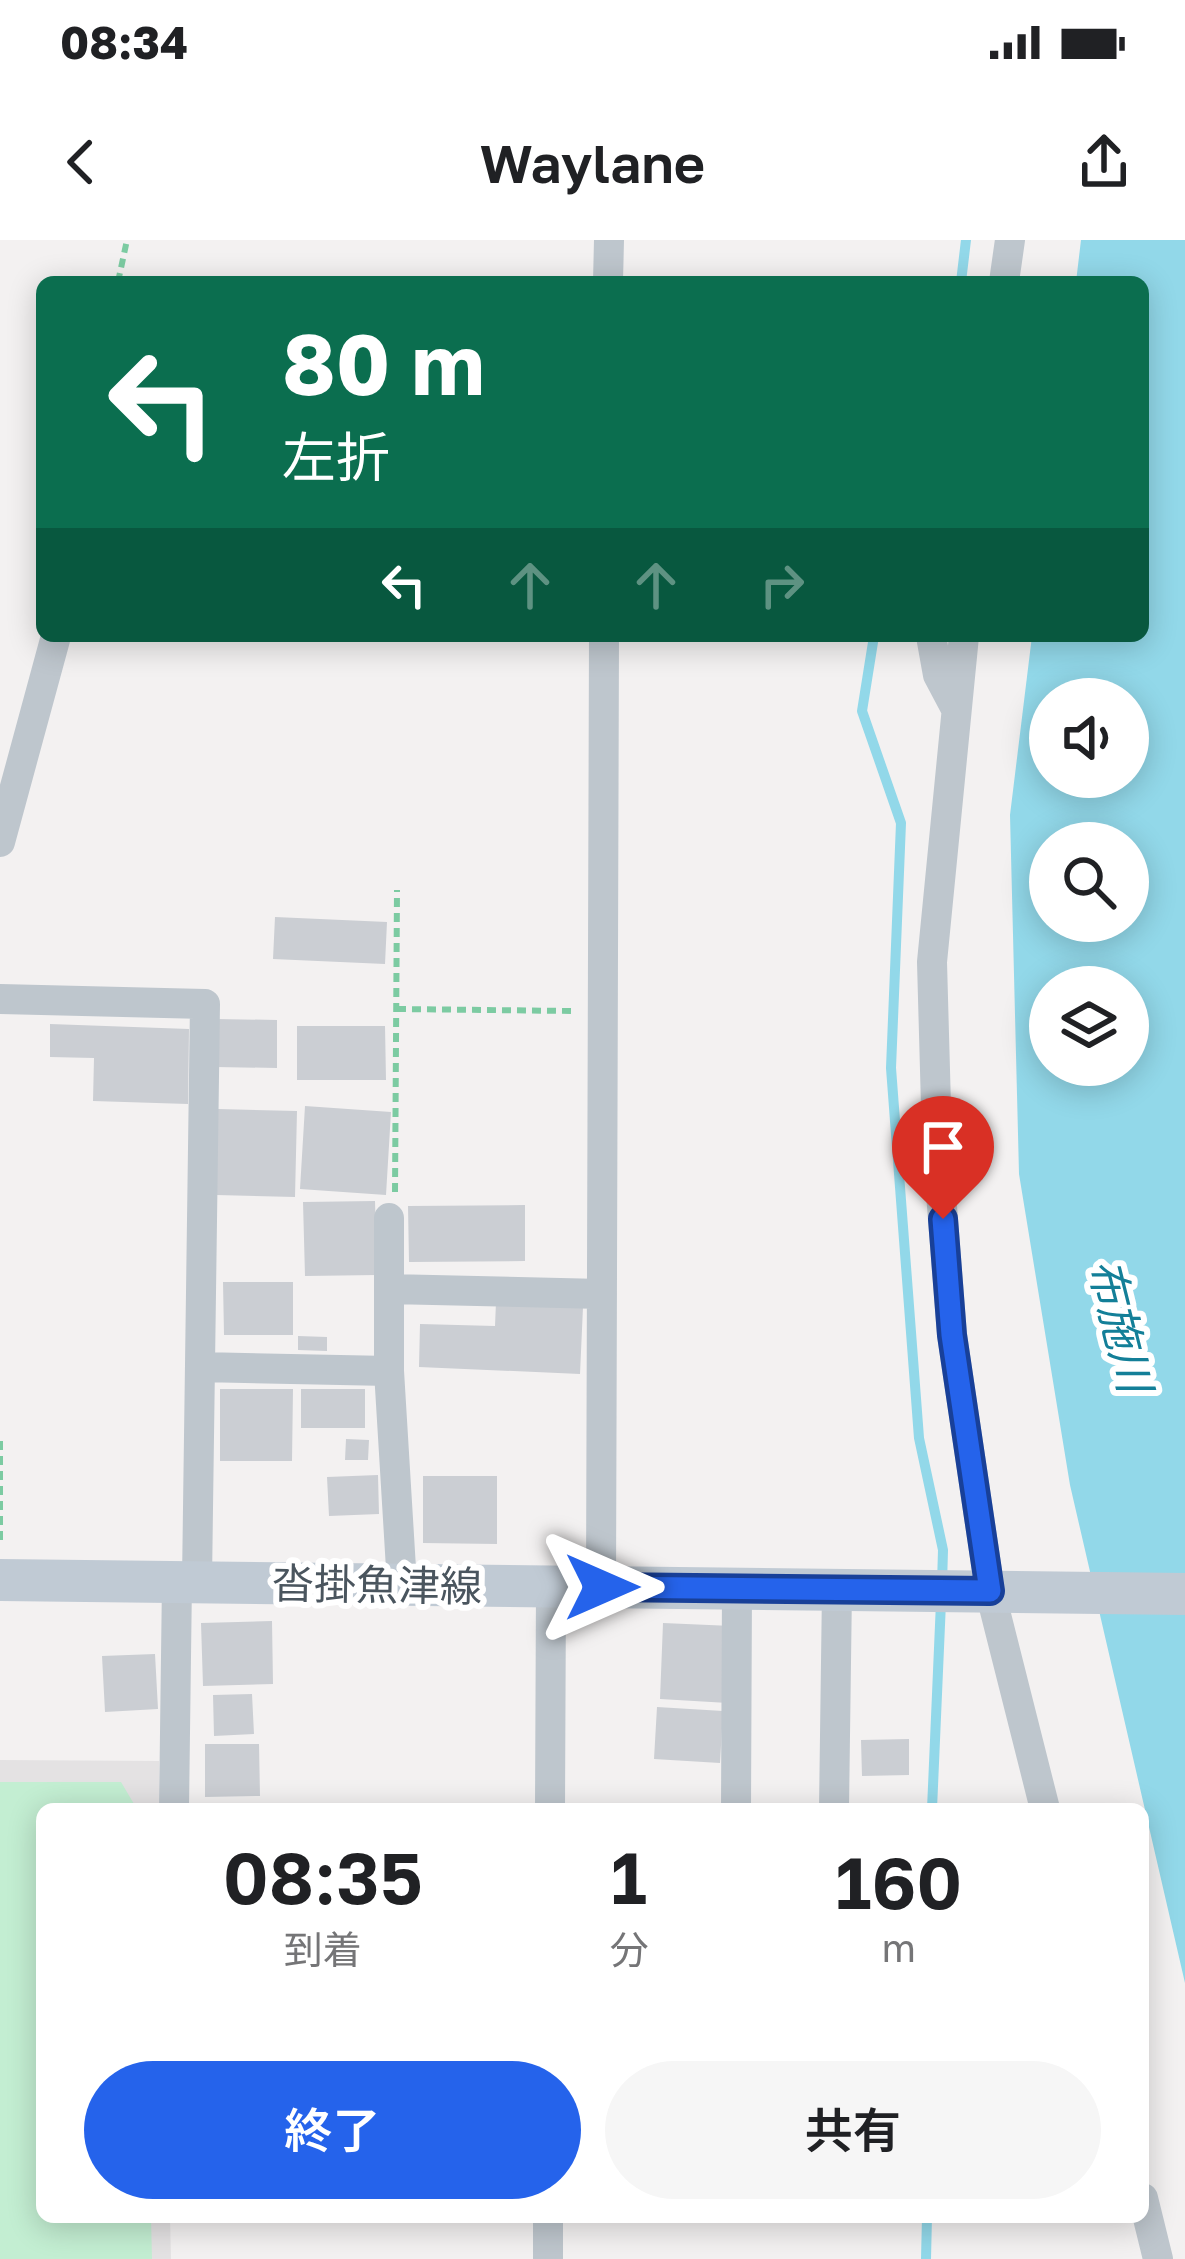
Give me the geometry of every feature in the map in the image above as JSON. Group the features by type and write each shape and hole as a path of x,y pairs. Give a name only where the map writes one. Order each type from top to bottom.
{"main road":[{"name":"沓掛魚津線","path":"0,1580 1185,1594"}],"street":[{"path":"608,276 609,240"},
{"path":"1005,276 1010,240"},
{"path":"0,842 54,642"},
{"path":"602,1587 604,642"},
{"path":"932,642 938,675 956,710"},
{"path":"963,642 932,962 937,1142 952,1335 990,1591 1043,1803"},
{"path":"0,999 205,1004 200,1367 175,1803"},
{"path":"389,1218 389,1371 402,1585"},
{"path":"389,1289 602,1294"},
{"path":"200,1367 389,1371"},
{"path":"550,1803 551,1588"},
{"path":"736,1803 737,1588"},
{"path":"834,1803 837,1589"},
{"path":"1149,2222 1158,2259"},
{"path":"548,2223 548,2259"}],"path":[{"path":"119,276 127,240"},
{"path":"389,1218 395,1202 398,890"},
{"path":"397,1009 603,1011"},
{"path":"0,1441 0,1580"}],"shaded area":[{"path":"0,1760 159,1761 160,1803 36,1803 36,2223 170,2223 171,2259 0,2259"}],"green space":[{"path":"0,1782 121,1782 133,1803 36,1803 36,2223 151,2223 152,2259 0,2259"}],"water":[{"name":"布施川","path":"1081,240 1185,240 1185,1983 1149,1827 1149,1803 1143,1803 1070,1485 1019,1174 1010,815 1031,642 1149,642 1149,276 1077,276"}],"building":[{"path":"275,917 387,922 385,964 273,959"},
{"path":"216,1019 277,1020 277,1068 216,1067"},
{"path":"50,1024 189,1029 188,1104 93,1101 94,1058 50,1057"},
{"path":"297,1026 385,1026 386,1080 297,1080"},
{"path":"305,1106 391,1112 386,1195 300,1189"},
{"path":"218,1109 297,1111 295,1197 216,1195"},
{"path":"375,1201 377,1275 305,1276 303,1202"},
{"path":"525,1205 525,1261 409,1262 408,1206"},
{"path":"223,1282 293,1282 293,1335 224,1335"},
{"path":"496,1302 583,1307 580,1374 419,1367 420,1324 495,1326"},
{"path":"298,1336 327,1337 327,1351 298,1350"},
{"path":"220,1389 293,1389 292,1461 220,1461"},
{"path":"301,1389 365,1389 365,1428 301,1428"},
{"path":"346,1439 369,1440 368,1460 345,1460"},
{"path":"378,1475 379,1514 329,1516 327,1477"},
{"path":"423,1476 497,1476 497,1544 423,1543"},
{"path":"272,1621 273,1684 203,1686 201,1623"},
{"path":"663,1623 732,1626 728,1703 660,1699"},
{"path":"155,1654 158,1709 105,1712 102,1656"},
{"path":"252,1694 254,1734 214,1736 213,1695"},
{"path":"657,1707 723,1711 720,1763 654,1759"},
{"path":"909,1739 909,1775 862,1776 861,1740"},
{"path":"205,1744 259,1744 260,1796 205,1797"}],"waterway":[{"path":"962,276 966,240"},
{"path":"873,642 862,711 901,823 891,1068 919,1438 943,1550 942,1584"},
{"path":"932,1803 941,1602"},
{"path":"926,2259 927,2223"}],"route":[{"path":"602,1587 990,1591 952,1335 943,1219"}]}
